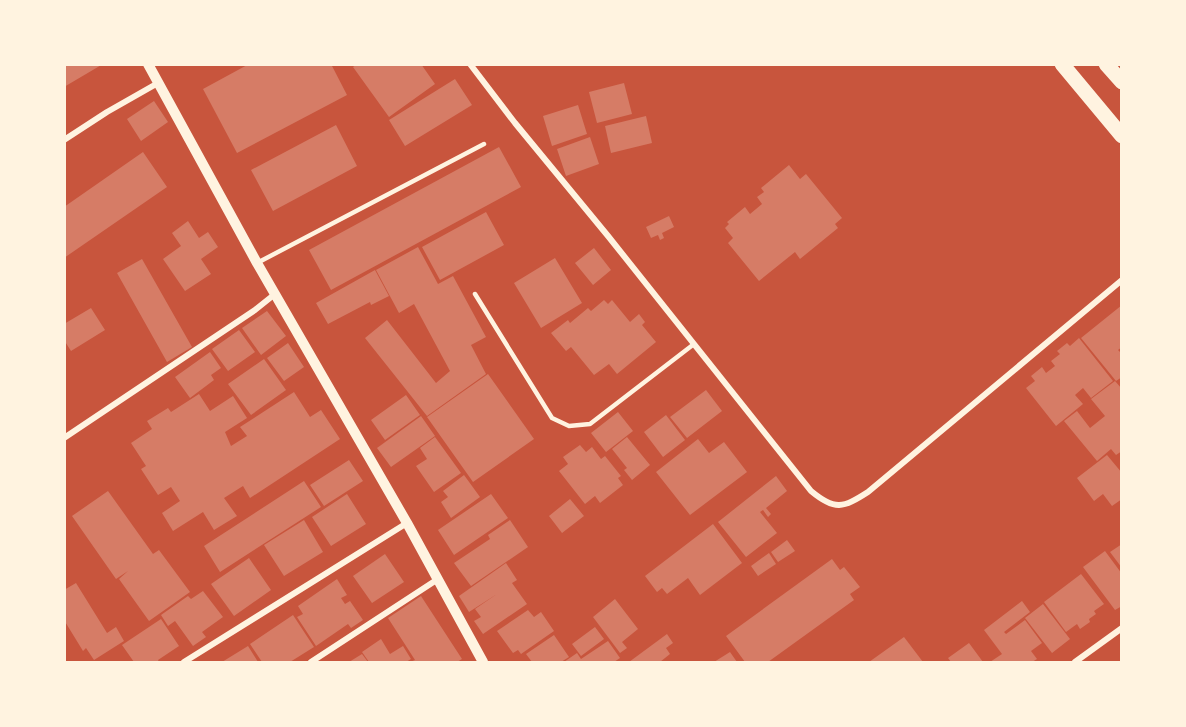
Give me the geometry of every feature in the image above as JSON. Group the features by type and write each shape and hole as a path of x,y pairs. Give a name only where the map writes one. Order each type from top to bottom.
{"main road":[{"path":"1062,64 1122,136"},
{"path":"1106,64 1122,82"}],"street":[{"path":"148,64 257,263 407,523 483,663"},
{"path":"470,64 514,123 811,491 835,506 850,504 868,492 1122,280"},
{"path":"64,140 158,83"},
{"path":"64,438 255,310 275,294"},
{"path":"184,663 407,523"},
{"path":"311,663 438,579"},
{"path":"1075,663 1122,628"}],"lane":[{"path":"257,263 484,144"},
{"path":"475,294 552,418 569,426 590,424 694,344"}],"building":[{"path":"64,64 103,64 64,87"},
{"path":"249,64 331,64 347,95 237,153 203,89"},
{"path":"357,64 421,64 435,84 389,117 353,67"},
{"path":"455,79 472,105 405,146 389,120"},
{"path":"624,83 632,114 597,123 589,92"},
{"path":"154,101 168,122 141,141 127,119"},
{"path":"578,105 587,134 552,146 543,116"},
{"path":"646,116 652,143 611,153 605,126"},
{"path":"336,125 357,166 273,211 251,170"},
{"path":"590,137 599,164 566,176 557,149"},
{"path":"499,147 521,187 331,290 309,250"},
{"path":"143,152 167,187 64,258 64,207"},
{"path":"789,165 800,179 806,174 842,218 835,224 838,228 800,259 795,252 759,281 728,243 733,238 725,228 729,224 727,222 745,207 750,214 762,204 757,197 764,192 761,188"},
{"path":"486,212 504,245 440,280 422,247"},
{"path":"669,216 674,227 662,233 664,238 660,240 658,235 651,238 646,227"},
{"path":"188,221 199,238 208,232 218,247 201,259 211,274 185,291 163,259 181,246 172,233"},
{"path":"418,247 438,284 453,276 486,337 471,345 486,374 427,416 365,338 387,320 436,383 450,371 414,304 399,313 376,270"},
{"path":"594,248 611,270 593,285 575,263"},
{"path":"555,258 582,303 541,328 514,283"},
{"path":"142,259 192,347 167,362 117,273"},
{"path":"375,270 389,296 371,305 370,302 328,324 316,303"},
{"path":"604,300 608,304 612,300 630,322 639,314 645,322 642,325 656,342 617,374 609,364 594,375 571,347 566,351 551,333 568,320 570,323 588,308 591,311"},
{"path":"1122,305 1122,347 1118,350 1122,354 1122,377 1116,381 1081,338"},
{"path":"91,308 105,330 71,351 64,340 64,324"},
{"path":"267,311 286,336 261,355 242,328"},
{"path":"239,330 255,352 228,371 212,349"},
{"path":"1079,338 1113,381 1091,398 1083,388 1075,395 1083,404 1056,426 1026,388 1035,381 1031,376 1042,367 1046,373 1055,366 1051,361 1060,354 1057,351 1067,343 1070,346"},
{"path":"288,343 304,367 284,381 267,358"},
{"path":"210,352 221,368 211,375 214,380 190,398 175,377"},
{"path":"264,359 286,390 251,415 228,384"},
{"path":"488,374 534,439 473,482 427,417"},
{"path":"1115,381 1122,389 1122,451 1116,455 1111,449 1097,461 1064,421 1077,411 1090,428 1105,416 1091,399"},
{"path":"706,390 722,411 687,438 670,417"},
{"path":"294,392 310,417 321,410 340,439 250,498 243,486 224,498 237,516 214,530 203,512 173,531 162,513 180,501 171,487 158,495 141,469 146,466 131,443 152,429 147,421 168,408 171,412 199,394 210,411 233,396 247,418 225,432 231,446 247,436 240,427"},
{"path":"406,395 420,415 385,440 371,420"},
{"path":"618,412 633,431 606,452 591,433"},
{"path":"666,415 685,440 663,457 644,432"},
{"path":"421,416 435,436 391,467 377,448"},
{"path":"435,437 461,473 434,492 416,466 427,459 420,448"},
{"path":"627,437 650,465 632,480 624,470 627,468 612,449"},
{"path":"698,439 709,453 724,442 747,472 690,515 656,472"},
{"path":"580,445 586,452 592,447 601,459 605,456 621,476 618,478 623,485 600,503 595,496 585,504 559,471 568,464 563,457"},
{"path":"1107,455 1122,473 1122,499 1112,506 1103,494 1094,501 1077,478"},
{"path":"349,460 363,481 324,506 310,485"},
{"path":"464,475 480,497 451,518 441,502 448,497 443,491"},
{"path":"776,476 787,491 766,508 771,514 768,517 763,510 760,512 777,533 746,557 718,522"},
{"path":"304,481 321,507 220,572 204,546"},
{"path":"108,491 153,554 159,550 190,592 149,621 119,579 128,571 116,579 72,516"},
{"path":"347,494 366,524 331,546 312,517"},
{"path":"491,494 508,518 454,555 438,530"},
{"path":"570,499 584,516 562,533 549,516"},
{"path":"304,520 323,552 284,576 264,545"},
{"path":"510,520 528,547 471,586 454,563 490,539 488,535"},
{"path":"713,524 742,563 700,595 688,578 667,594 662,588 657,592 645,576"},
{"path":"787,540 795,551 778,562 771,552"},
{"path":"1122,544 1122,568 1110,552"},
{"path":"1105,551 1122,574 1122,606 1115,610 1083,567"},
{"path":"769,553 776,564 758,576 751,566"},
{"path":"385,554 404,582 372,603 353,576"},
{"path":"249,558 271,590 234,616 211,584"},
{"path":"832,559 840,570 844,567 860,587 850,594 854,600 768,662 745,662 726,636"},
{"path":"506,563 517,580 512,583 527,604 483,634 474,621 481,617 475,609 497,594 469,612 459,596"},
{"path":"1081,574 1104,604 1094,611 1096,614 1089,619 1090,622 1080,629 1077,624 1066,632 1044,602"},
{"path":"337,579 347,595 341,598 345,604 350,601 363,620 351,628 348,624 316,646 297,617 303,614 298,606"},
{"path":"76,583 107,633 116,627 124,641 94,660 86,648 83,651 64,620 64,590"},
{"path":"203,591 223,617 202,632 206,637 193,646 175,621 168,626 161,615 188,596 191,599"},
{"path":"421,596 462,659 457,662 410,662 415,660 388,618"},
{"path":"615,599 638,629 622,642 627,648 620,653 593,617"},
{"path":"1022,601 1030,612 1004,632 1006,634 1025,620 1042,643 1031,651 1037,659 1032,662 990,662 1002,654 984,630"},
{"path":"1043,604 1070,639 1052,653 1025,618"},
{"path":"528,610 534,617 541,612 554,631 521,654 518,650 513,653 497,631"},
{"path":"293,615 314,647 290,662 262,662 250,644"},
{"path":"161,619 179,646 158,660 159,662 134,662 122,645"},
{"path":"595,627 604,639 581,656 572,644"},
{"path":"667,634 673,643 666,648 670,654 660,662 629,662"},
{"path":"554,635 569,657 561,662 532,662 526,654"},
{"path":"904,637 923,662 869,662"},
{"path":"381,639 390,654 403,646 411,659 406,662 369,662 362,652"},
{"path":"608,641 620,658 614,662 564,662 577,653 581,659"},
{"path":"969,643 983,662 951,662 948,658"},
{"path":"248,646 258,662 222,662"},
{"path":"730,652 737,662 714,662"},
{"path":"362,654 368,662 349,662"}]}
